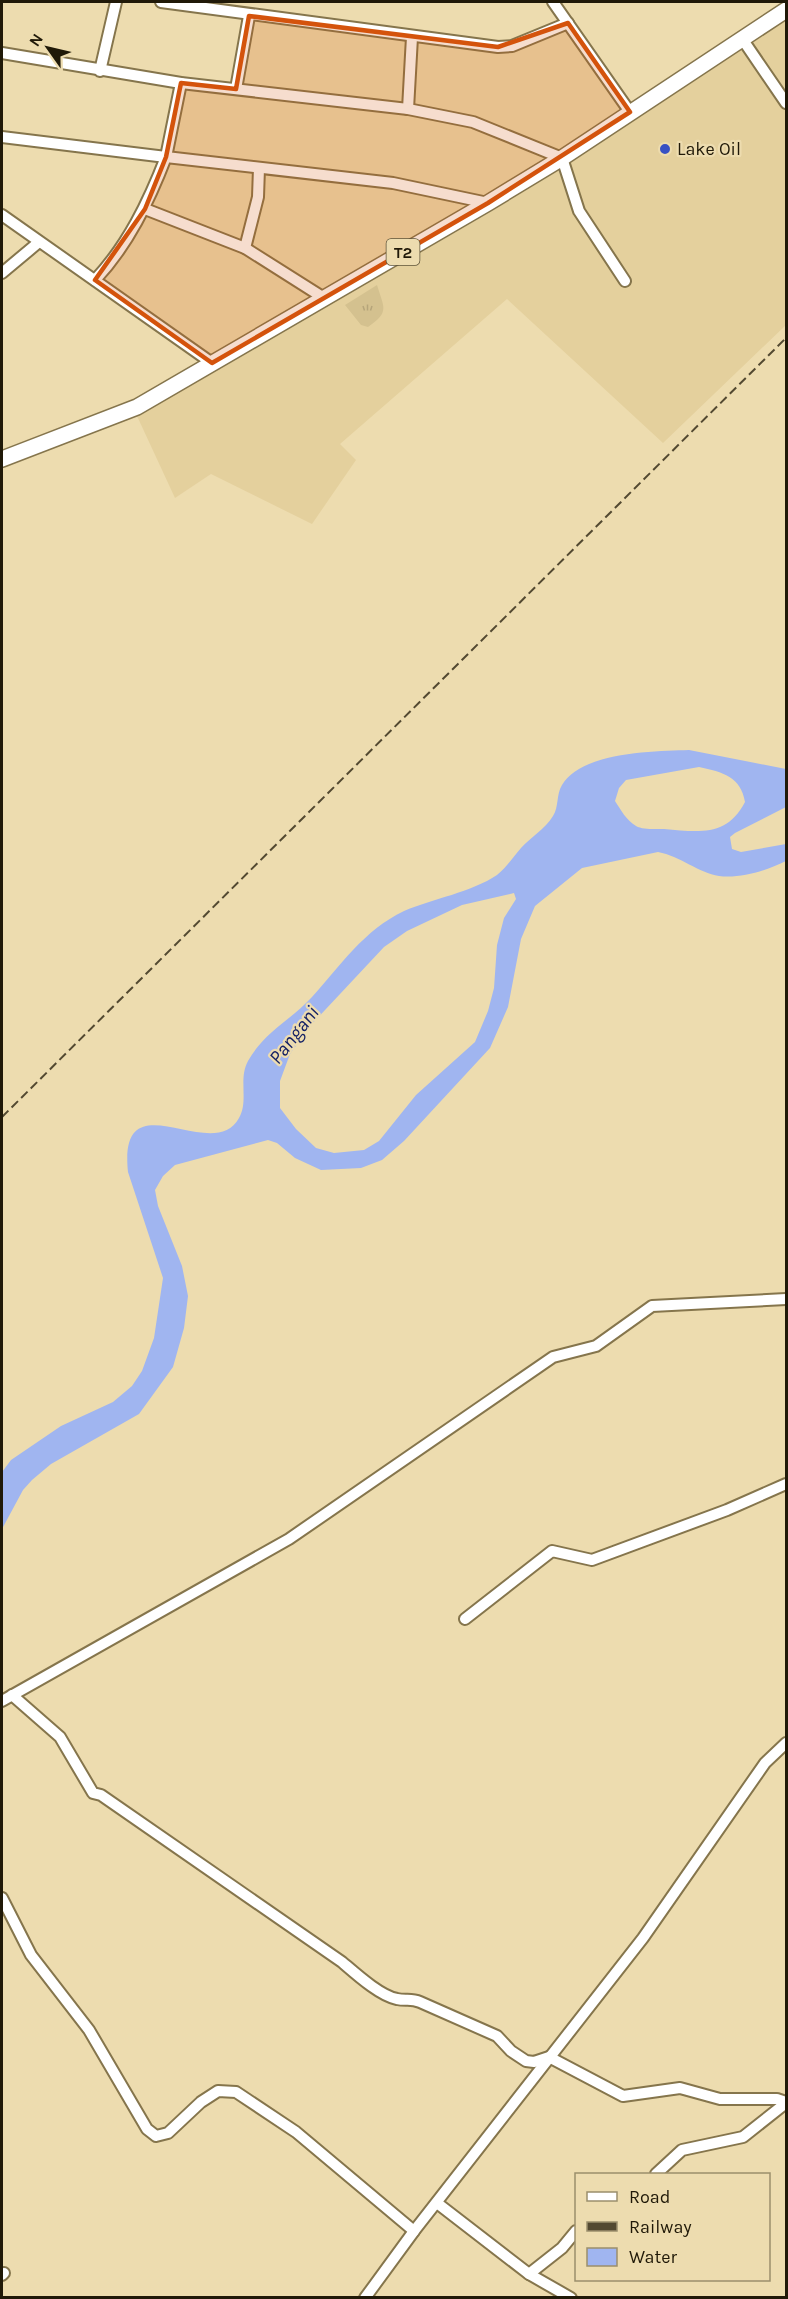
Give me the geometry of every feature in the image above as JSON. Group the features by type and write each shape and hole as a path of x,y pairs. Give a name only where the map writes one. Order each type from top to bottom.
{"highway":[{"name":"T2","path":"2,459 138,407 562,158 786,10"}],"street":[{"path":"100,70 116,2"},
{"path":"161,2 498,47 512,46 568,23"},
{"path":"553,2 630,112"},
{"path":"236,89 249,15"},
{"path":"408,109 412,37"},
{"path":"743,40 786,103"},
{"path":"2,53 181,83 408,109 473,122 562,158 579,211 625,281"},
{"path":"95,280 107,267 145,209 166,157 181,83"},
{"path":"2,137 393,183 488,203"},
{"path":"245,248 258,197 260,168"},
{"path":"145,209 245,248 324,298"},
{"path":"2,215 212,363"},
{"path":"2,273 39,242"},
{"path":"2,1701 289,1539 553,1358 596,1346 652,1306 786,1299"},
{"path":"465,1619 552,1551 592,1560 728,1510 786,1484"},
{"path":"12,1695 60,1737 93,1793 111,1801 342,1962 366,1982 397,1999 410,1997 497,2036 511,2052 526,2061 534,2062 549,2057 622,2096 680,2088 720,2099 777,2098 786,2103 743,2137 682,2150 658,2173"},
{"path":"365,2298 414,2230 643,1938 765,1763 786,1743"},
{"path":"2,1898 32,1955 88,2030 147,2129 156,2136 168,2133 201,2102 219,2091 236,2092 296,2132 414,2230"},
{"path":"437,2203 529,2274 571,2298"},
{"path":"529,2274 562,2248 575,2231"}],"highlighted area":[{"path":"249,16 498,47 568,23 630,112 488,203 212,363 95,280 145,209 166,157 181,83 236,89"}],"shaded area":[{"path":"786,20 786,325 663,443 507,299 340,444 356,460 312,524 211,474 175,498 137,416 492,211 567,165"}],"green space":[{"path":"377,285 383,304 382,313 368,327 361,325 345,305"}],"water":[{"name":"Pangani","path":"689,750 786,769 786,807 730,837 732,849 741,852 786,844 786,861 754,873 727,877 712,874 658,852 582,868 535,906 521,939 508,1007 490,1048 404,1141 382,1160 361,1168 321,1170 295,1158 277,1143 268,1140 175,1165 163,1176 155,1190 158,1206 182,1266 188,1296 184,1328 173,1367 139,1414 51,1464 32,1480 23,1490 2,1529 2,1472 11,1460 61,1426 113,1402 132,1386 142,1371 154,1338 163,1278 128,1172 129,1144 137,1130 152,1125 209,1133 226,1130 239,1118 242,1111 245,1068 255,1051 270,1034 312,997 354,949 377,928 404,911 464,891 497,875 550,821 555,812 562,785 572,774 585,766 602,760 639,753","holes":["699,767 730,777 740,787 743,794 745,802 738,813 721,827 700,831 642,828 629,821 615,801 619,788 626,780","514,893 516,899 504,918 497,945 494,988 488,1011 475,1042 416,1095 379,1141 364,1150 334,1153 316,1148 296,1129 280,1108 280,1081 290,1054 311,1025 384,947 407,931 462,905"]}],"railway":[{"path":"2,1117 786,338"}],"place":[{"name":"Lake Oil","path":"665,149"}]}
